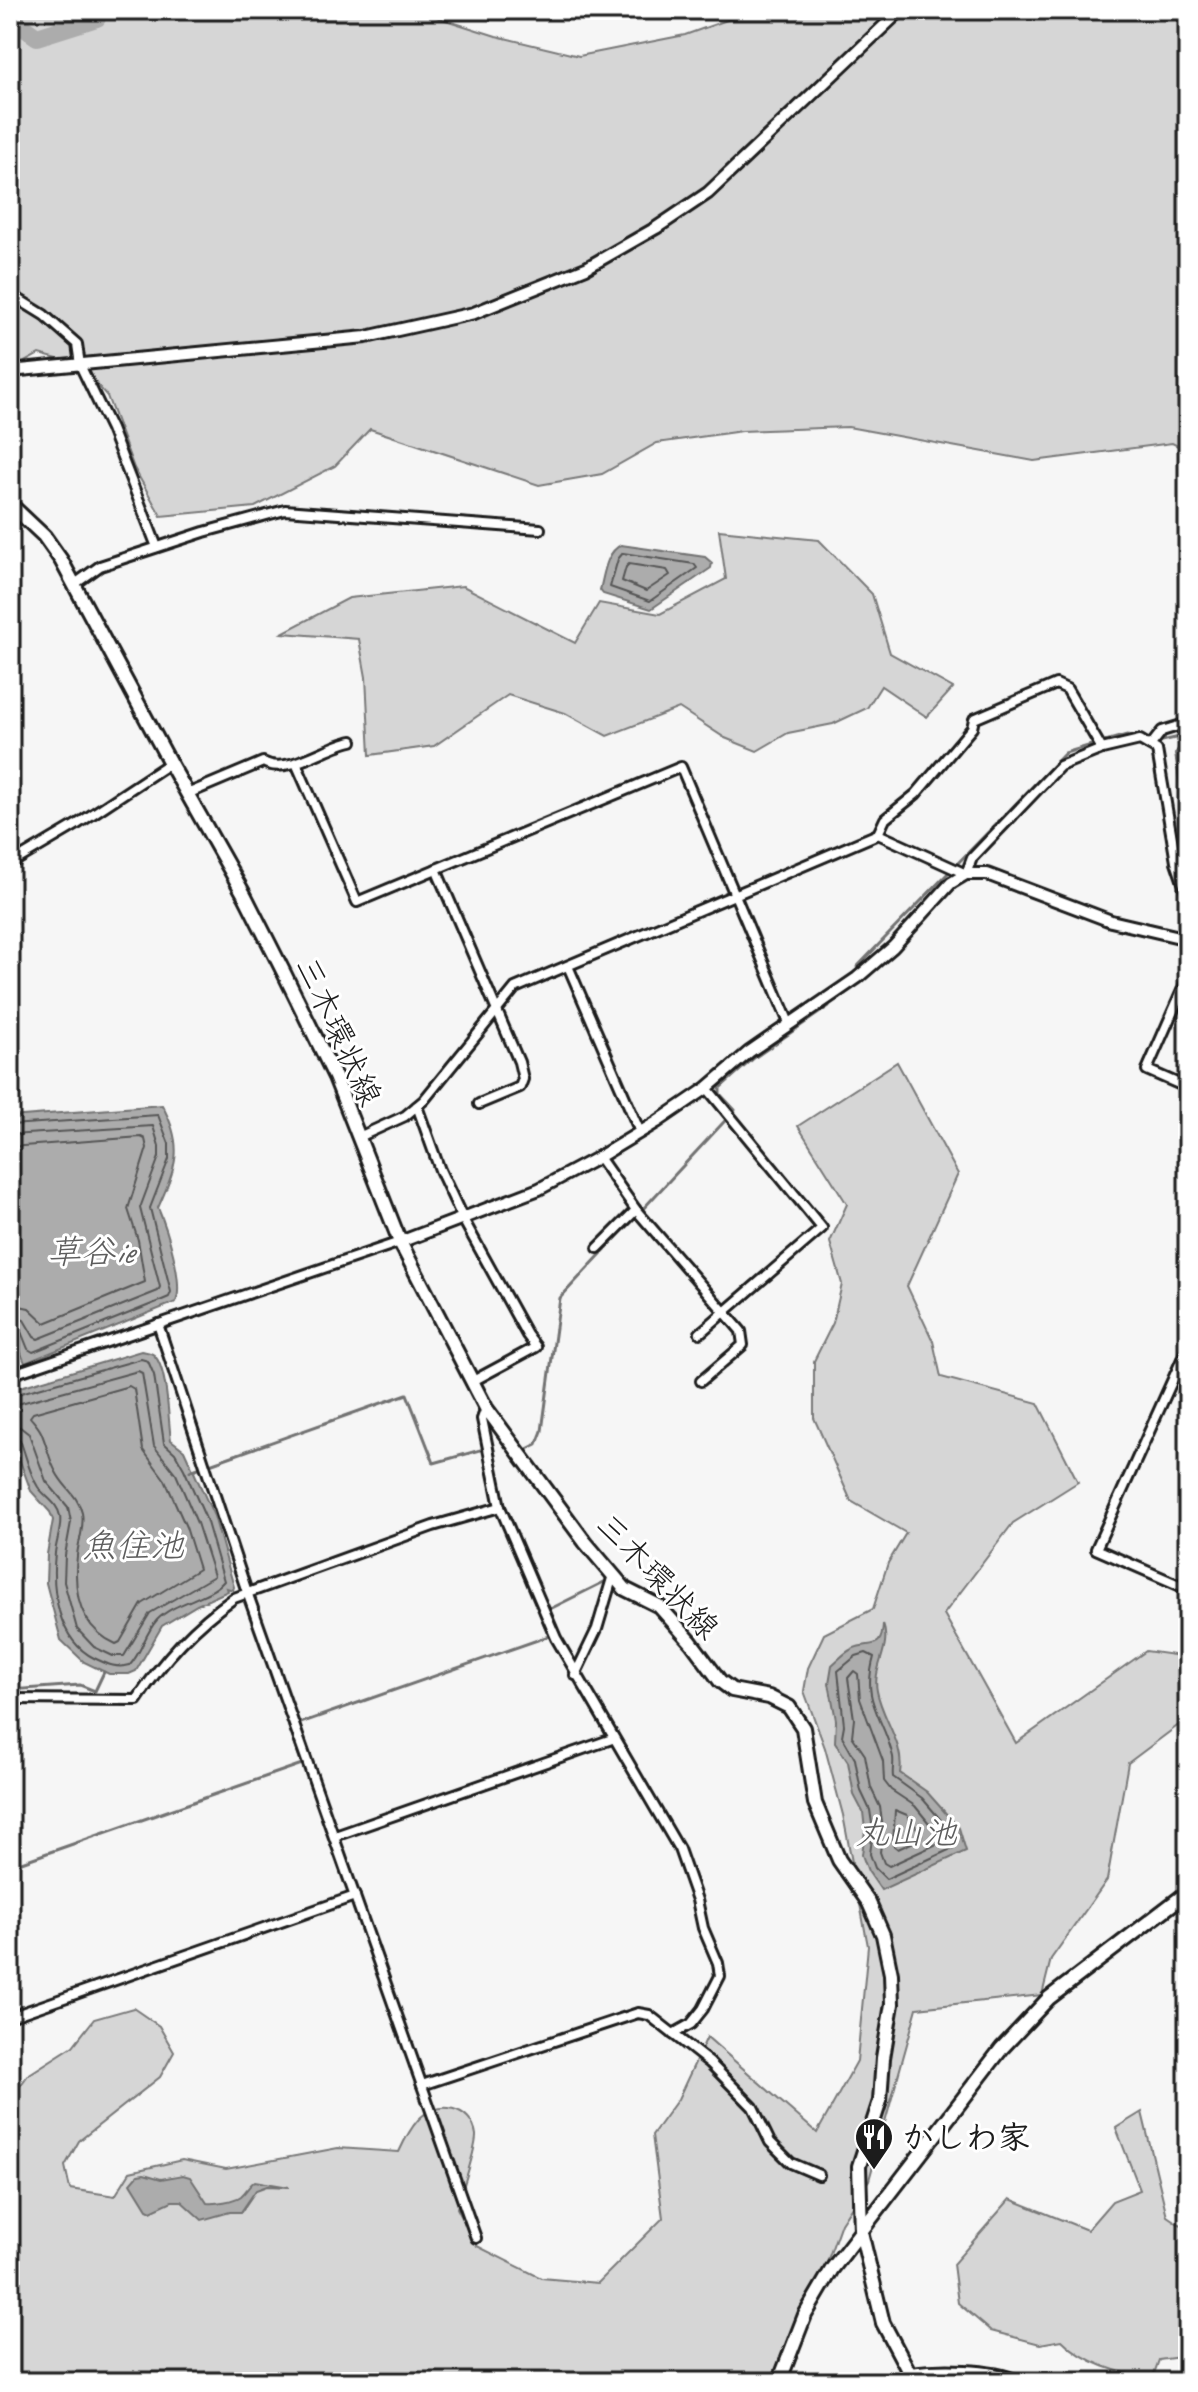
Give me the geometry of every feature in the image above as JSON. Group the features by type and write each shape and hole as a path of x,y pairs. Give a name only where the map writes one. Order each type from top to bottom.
{"main road":[{"name":"三木環状線","path":"10,504 44,536 75,584 245,896 335,1077 400,1242 486,1408 585,1542 625,1589 659,1606 720,1681 732,1690 769,1697 789,1707 803,1728 815,1803 839,1860 869,1903 883,1935 891,1974 892,2004 880,2101 859,2166 861,2232 883,2323 912,2378"},
{"path":"779,2382 805,2315 832,2269 1002,2048 1026,2021 1079,1974 1188,1892"},
{"path":"912,2378 941,2370 1006,2377 1017,2382"}],"street":[{"path":"10,371 366,337 474,313 586,268 656,228 708,193 901,10"},
{"path":"10,294 44,315 77,344 80,365 111,429 157,547"},
{"path":"75,584 100,566 285,510 540,529"},
{"path":"359,1137 405,1116 417,1106 515,988 878,834 885,819 916,794 972,728 974,719 1056,684 1067,689 1102,749"},
{"path":"1151,745 1162,731 1188,723"},
{"path":"10,1375 463,1219 539,1189 599,1157 707,1088 749,1052 857,978 893,947 951,883 966,874 972,858 1060,766 1102,749 1140,740 1157,750 1176,862 1188,897"},
{"path":"187,794 263,762 271,767 296,763 334,745 352,741"},
{"path":"10,864 170,763"},
{"path":"296,763 357,902 681,767 789,1023"},
{"path":"878,834 966,874 987,874 1111,921 1188,939"},
{"path":"436,869 519,1062 523,1079 520,1087 479,1104"},
{"path":"568,966 640,1132"},
{"path":"1188,977 1147,1070 1188,1088"},
{"path":"700,1333 822,1228 707,1088"},
{"path":"417,1106 440,1170 463,1219 536,1347 473,1381"},
{"path":"599,1157 636,1210 741,1331 743,1345 701,1381"},
{"path":"598,1248 636,1210"},
{"path":"158,1324 247,1592 476,2238"},
{"path":"1188,1346 1096,1549 1188,1589"},
{"path":"486,1408 482,1419 500,1507 575,1675 679,1849 703,1928 718,1963 720,1976 703,2009 691,2024 673,2034"},
{"path":"10,1699 137,1700 173,1649 208,1616 234,1598 433,1526 500,1507"},
{"path":"575,1675 597,1629 613,1575"},
{"path":"335,1836 612,1739"},
{"path":"10,2017 355,1896"},
{"path":"422,2085 638,2013 649,2015 710,2063 753,2107 770,2142 791,2163 819,2175"}],"shaded area":[{"path":"10,10 414,10 496,36 579,56 685,35 755,10 1188,10 1188,451 1172,443 1034,461 848,427 742,431 657,443 602,474 539,485 370,429 335,466 255,507 161,516 134,468 107,396 80,365 39,354 10,370"},
{"path":"719,530 819,540 872,594 890,653 953,688 927,717 881,686 867,708 833,724 788,733 757,751 725,738 679,708 607,736 565,713 508,695 434,746 370,755 366,677 359,639 282,633 349,598 463,586 575,643 599,603 660,614 726,579"},
{"path":"897,1062 958,1174 907,1286 933,1341 941,1377 1038,1403 1078,1482 1013,1523 944,1614 1016,1743 1146,1651 1188,1657 1188,1718 1128,1763 1107,1880 1051,1959 1042,1995 917,2008 869,2180 841,2223 805,2324 773,2382 10,2382 10,2100 28,2075 73,2046 94,2019 133,2008 159,2026 174,2052 160,2077 79,2141 65,2166 70,2189 115,2196 130,2172 182,2160 226,2169 338,2148 399,2152 412,2127 426,2113 435,2109 453,2109 468,2117 476,2135 457,2208 477,2246 541,2278 598,2283 663,2218 652,2135 678,2099 707,2037 817,2133 857,2061 868,1946 843,1815 825,1748 804,1691 808,1668 824,1634 873,1609 888,1563 906,1533 851,1501 814,1418 814,1361 833,1323 842,1284 830,1242 847,1204 798,1126"},
{"path":"1142,2112 1167,2216 1188,2226 1188,2356 1159,2360 1152,2379 1092,2361 1062,2340 1040,2344 991,2331 958,2303 953,2264 1010,2199 1087,2230 1112,2201 1140,2190 1116,2128"}],"water":[{"path":"621,545 705,557 712,563 711,568 651,609 603,594 600,590 609,558"},
{"path":"1188,738 1188,833 1175,754"},
{"name":"草谷ie","path":"162,1105 176,1145 173,1168 158,1208 176,1269 176,1302 25,1363 10,1325 10,1117"},
{"name":"魚住池","path":"141,1351 152,1354 159,1362 165,1383 171,1440 184,1450 214,1516 234,1587 233,1590 227,1588 228,1591 162,1626 136,1671 109,1674 84,1662 61,1640 46,1583 53,1520 50,1512 31,1491 10,1434 10,1390"},
{"name":"丸山池","path":"883,1624 885,1641 877,1674 877,1691 899,1752 900,1773 927,1792 959,1828 966,1851 881,1890 862,1855 865,1830 863,1812 854,1795 848,1762 835,1742 836,1720 829,1683 832,1665 852,1649 877,1642"},
{"path":"138,2175 161,2179 183,2175 190,2177 207,2203 238,2198 255,2181 289,2187 267,2186 256,2190 241,2212 202,2220 181,2201 172,2201 151,2211 147,2209 131,2183"}],"waterway":[{"path":"10,18 37,37 97,18"},
{"path":"1102,742 1127,735 1162,741 1188,735"},
{"path":"956,865 1065,753 1095,744"},
{"path":"857,967 950,871"},
{"path":"523,1451 537,1444 542,1431 560,1298 735,1110 720,1094 720,1088 754,1058 829,1006"},
{"path":"190,1471 407,1394 434,1463 484,1449"},
{"path":"10,1866 302,1764 289,1727 549,1636 540,1614 608,1580"},
{"path":"10,1690 80,1685 95,1691 104,1672"}],"place":[{"name":"かしわ家","path":"874,2171"}]}
